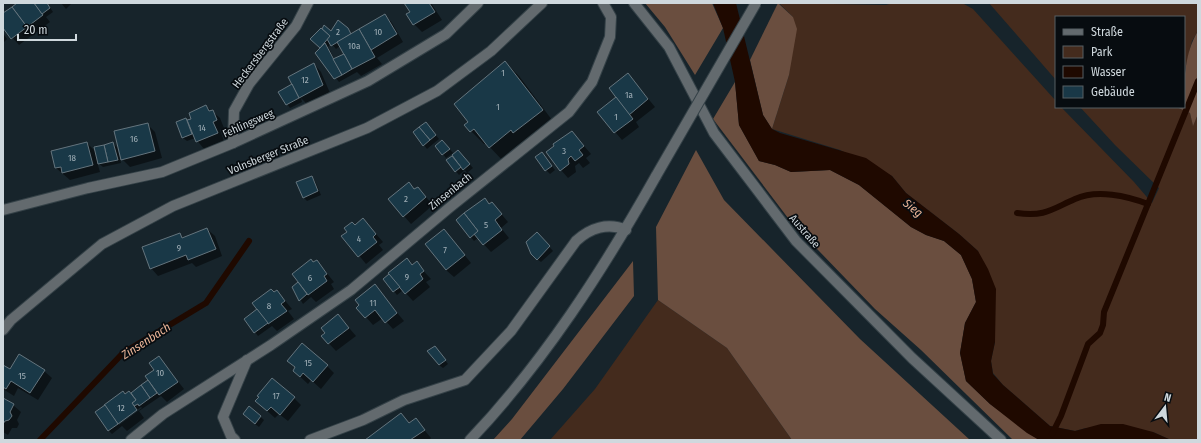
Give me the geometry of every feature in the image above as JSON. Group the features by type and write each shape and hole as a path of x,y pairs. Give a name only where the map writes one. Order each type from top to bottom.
{"street":[{"name":"Heckersbergstraße","path":"233,143 234,111 249,84 296,26 308,3"},
{"name":"Fehlingsweg","path":"3,210 88,188 162,172 233,143 368,81 446,34 478,3"},
{"name":"Volnsberger Straße","path":"3,330 11,320 102,244 173,206 367,128 437,91 491,51 542,3"},
{"name":"Zinsenbach","path":"131,440 163,414 351,290 449,208 569,112 592,82 610,37 611,17 603,3"},
{"name":"Austraße","path":"634,3 669,47 714,132 796,241 912,358 1001,440"},
{"path":"470,440 493,415 547,348 626,230 756,3"},
{"path":"310,440 363,420 404,400 465,380 511,330 576,241 583,234 605,226 615,225 626,230"},
{"path":"235,440 231,436 222,417 247,360"}],"green space":[{"path":"779,3 886,5 893,3 962,3 973,9 1055,100 1055,108 1062,108 1134,182 1152,203 1159,188 1115,145 1081,108 1178,108 1190,113 1193,125 1198,114 1198,440 1171,440 1153,432 1086,428 1075,431 1050,426 1003,385 993,373 991,361 995,342 978,251 959,234 906,193 892,176 840,150 772,129 789,75 793,17"},
{"path":"989,3 1198,3 1198,31 1192,41 1185,69 1185,16 1055,16 1055,79"},
{"path":"658,300 727,348 792,440 550,440 595,389"}],"shaded area":[{"path":"645,3 712,3 723,28 695,75 665,27"},
{"path":"778,3 793,17 797,29 789,75 772,129 763,115 750,60"},
{"path":"1198,31 1198,114 1193,126 1190,113 1178,108 1185,108 1187,58 1193,40"},
{"path":"735,82 739,125 759,161 775,165 791,172 830,170 859,185 911,227 926,235 944,241 961,255 972,279 976,302 965,323 960,353 966,381 990,404 1039,440 1013,440 921,350 875,309 791,222 713,119"},
{"path":"696,150 724,200 860,339 970,440 792,440 727,348 658,300 656,227"},
{"path":"633,261 634,296 563,389 520,440 493,440 512,419"}],"water":[{"name":"Sieg","path":"713,3 736,3 763,115 772,129 780,133 866,158 892,176 906,193 959,234 978,251 988,269 996,289 995,342 991,361 993,374 1003,385 1050,426 1075,431 1101,424 1123,424 1153,432 1171,440 1039,440 1027,433 990,404 966,381 960,353 965,323 976,302 972,279 961,255 944,241 926,235 911,227 859,185 830,170 791,172 775,165 759,161 739,125 735,82 723,28"}],"building":[{"path":"17,3 34,3 43,15 27,27 12,7"},
{"path":"34,3 47,3 50,8 42,14"},
{"path":"404,3 429,3 435,12 413,25 406,14 410,12"},
{"path":"12,7 27,27 11,39 3,28 3,13"},
{"path":"385,14 397,34 371,50 359,29"},
{"path":"338,20 348,28 351,34 331,46 327,39 330,36 322,29 324,25 331,31"},
{"path":"321,28 330,36 320,48 310,39"},
{"path":"359,29 375,57 352,69 337,42"},
{"path":"325,43 342,75 334,79 315,53"},
{"path":"344,54 352,69 342,75 333,59"},
{"path":"505,61 543,110 513,133 511,130 489,148 474,129 470,132 464,125 468,122 454,104"},
{"path":"314,63 323,85 299,98 288,77"},
{"path":"628,73 648,99 629,115 609,88"},
{"path":"292,84 299,98 286,105 278,92"},
{"path":"616,97 633,119 614,133 597,112"},
{"path":"206,105 209,111 213,110 217,120 213,122 218,133 196,142 187,120 191,119 189,113"},
{"path":"186,118 192,134 182,138 176,122"},
{"path":"426,122 436,135 430,140 419,127"},
{"path":"148,123 155,151 121,160 114,131"},
{"path":"419,127 430,140 423,146 413,132"},
{"path":"572,131 584,146 579,150 583,155 575,161 571,156 568,159 569,164 560,171 546,152 554,146 553,144"},
{"path":"442,140 450,149 442,155 435,146"},
{"path":"87,142 93,165 62,173 61,167 55,168 51,151"},
{"path":"113,142 118,160 108,162 104,145"},
{"path":"104,145 108,162 98,164 94,147"},
{"path":"458,150 470,164 463,170 452,155"},
{"path":"542,152 552,166 545,171 535,157"},
{"path":"452,156 461,167 455,172 446,160"},
{"path":"312,176 318,191 303,198 296,182"},
{"path":"409,182 414,189 418,187 426,197 403,217 388,199"},
{"path":"485,198 489,204 492,202 502,214 495,220 502,230 483,245 474,234 478,231 464,213"},
{"path":"464,213 478,231 470,238 456,220"},
{"path":"363,218 376,234 373,237 377,242 358,257 341,236 347,232 344,228 352,222 355,225"},
{"path":"207,228 216,249 188,260 186,255 150,269 142,247 180,233 182,238"},
{"path":"444,229 465,255 446,270 425,244"},
{"path":"537,232 550,246 537,260 531,254 526,242"},
{"path":"407,258 412,265 417,261 424,271 420,274 423,279 405,294 388,273"},
{"path":"311,259 313,262 317,260 327,274 324,276 327,281 308,295 292,274"},
{"path":"389,274 400,287 393,292 383,279"},
{"path":"298,282 307,294 299,301 292,287"},
{"path":"375,284 397,313 385,323 375,310 365,318 356,308 359,305 355,300"},
{"path":"271,289 274,292 277,290 285,301 281,304 287,311 268,324 252,303"},
{"path":"257,309 268,323 254,333 244,319"},
{"path":"338,314 349,328 328,344 321,336 325,333 321,328"},
{"path":"302,343 328,365 313,382 303,373 300,377 293,371 295,367 287,361"},
{"path":"435,346 446,360 439,365 427,351"},
{"path":"19,354 45,370 30,393 11,381 6,389 3,387 3,365 10,369"},
{"path":"159,356 178,382 159,395 145,376 154,370 149,363"},
{"path":"272,378 295,397 280,415 271,407 267,411 255,401 259,397 257,396"},
{"path":"148,380 157,393 150,398 141,385"},
{"path":"141,385 150,398 139,406 138,404 134,406 132,403 136,400 131,393"},
{"path":"123,391 125,394 129,391 136,400 132,403 137,410 118,424 104,405"},
{"path":"3,398 14,404 10,412 12,416 3,424"},
{"path":"105,405 118,424 108,431 95,412"},
{"path":"249,406 261,416 255,424 243,414"},
{"path":"401,413 409,423 416,418 425,430 410,440 365,440"}],"waterway":[{"path":"1052,434 1061,416 1088,344 1100,333 1103,325 1104,312 1198,81"},
{"path":"1017,213 1042,213 1075,199 1093,194 1121,196 1148,204"},
{"name":"Zinsenbach","path":"40,440 123,353 206,303 249,241"}]}
